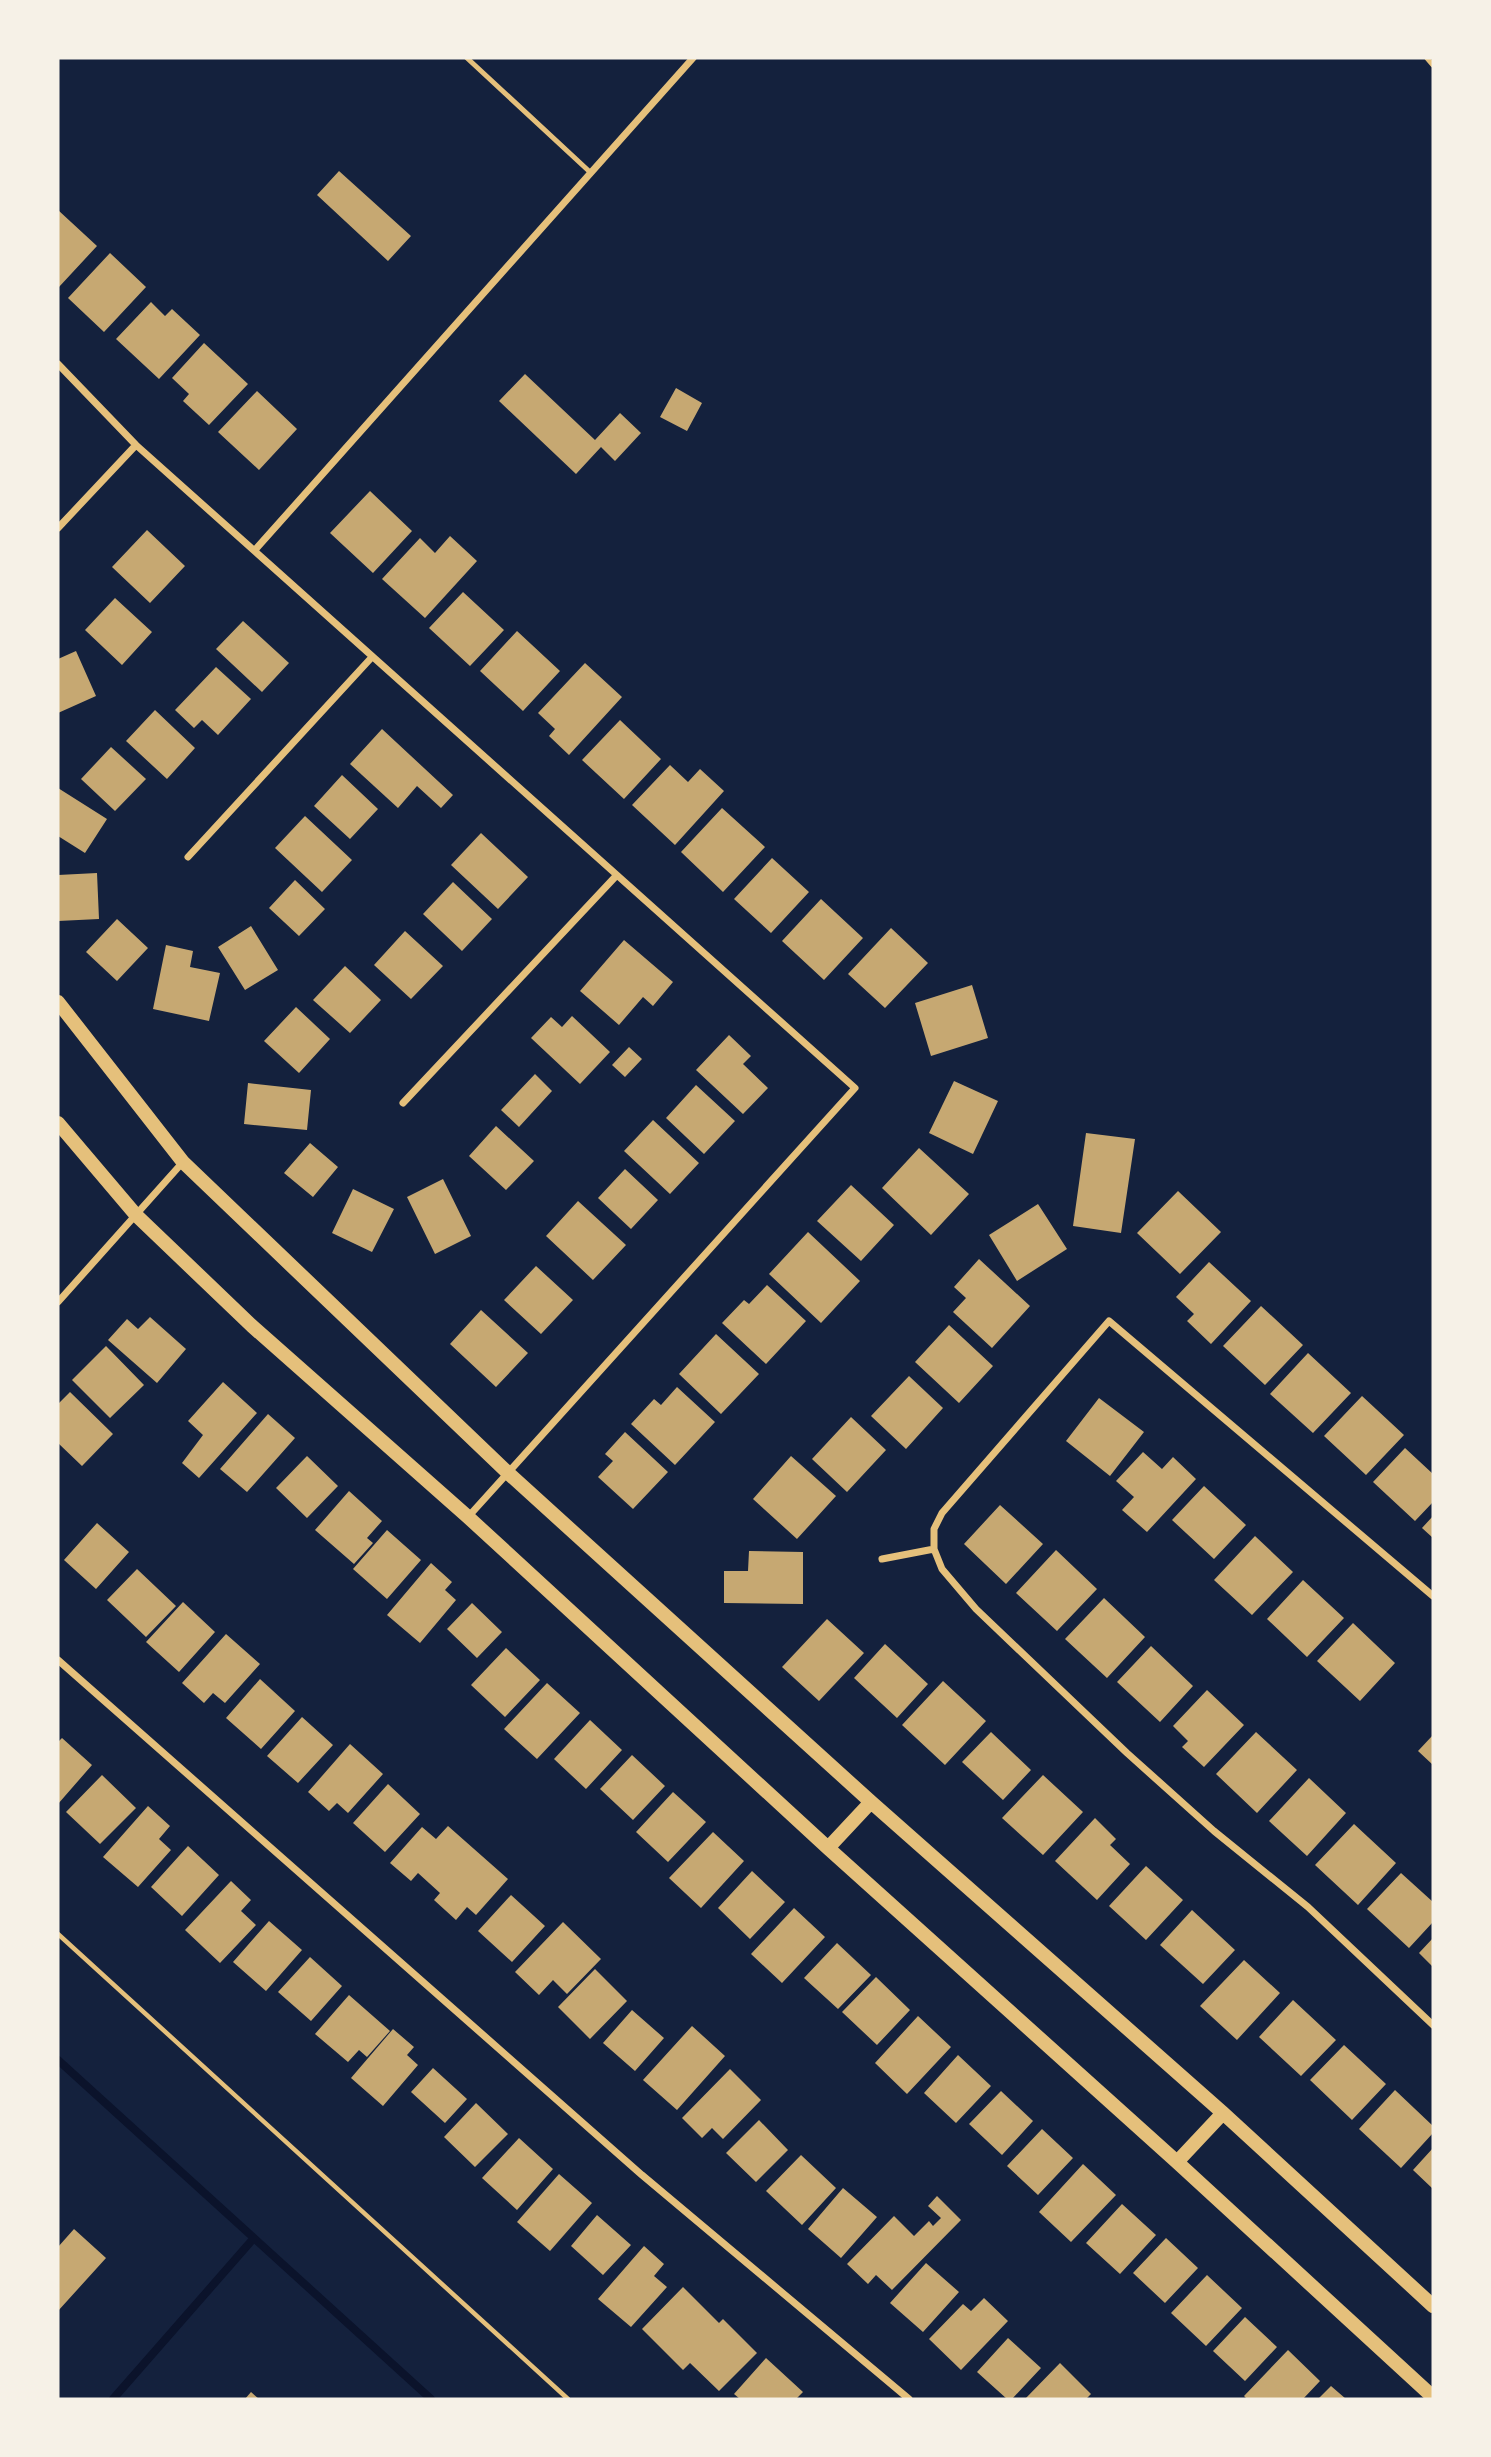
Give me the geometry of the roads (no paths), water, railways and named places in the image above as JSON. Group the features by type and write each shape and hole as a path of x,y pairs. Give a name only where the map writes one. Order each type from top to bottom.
{"main road":[{"path":"58,1002 183,1162 507,1472 871,1802 1223,2113 1433,2306"},
{"path":"58,1123 136,1215 252,1326 468,1517 828,1848 1433,2396"},
{"path":"828,1848 871,1802"},
{"path":"1177,2162 1223,2113"}],"street":[{"path":"255,550 693,58"},
{"path":"58,364 136,445 855,1088 468,1517"},
{"path":"58,528 136,445"},
{"path":"188,857 372,657"},
{"path":"403,1102 616,876"},
{"path":"58,1302 183,1162"},
{"path":"1433,1596 1110,1321 942,1513 934,1529 934,1549 942,1569 956,1589 1214,1831 1308,1907 1433,2025"},
{"path":"882,1559 934,1549"},
{"path":"58,1660 642,2175 909,2399"}],"lane":[{"path":"467,58 591,173"},
{"path":"1427,58 1433,65"}],"waterway":[{"path":"58,2060 431,2399"},
{"path":"113,2399 254,2238"}]}
